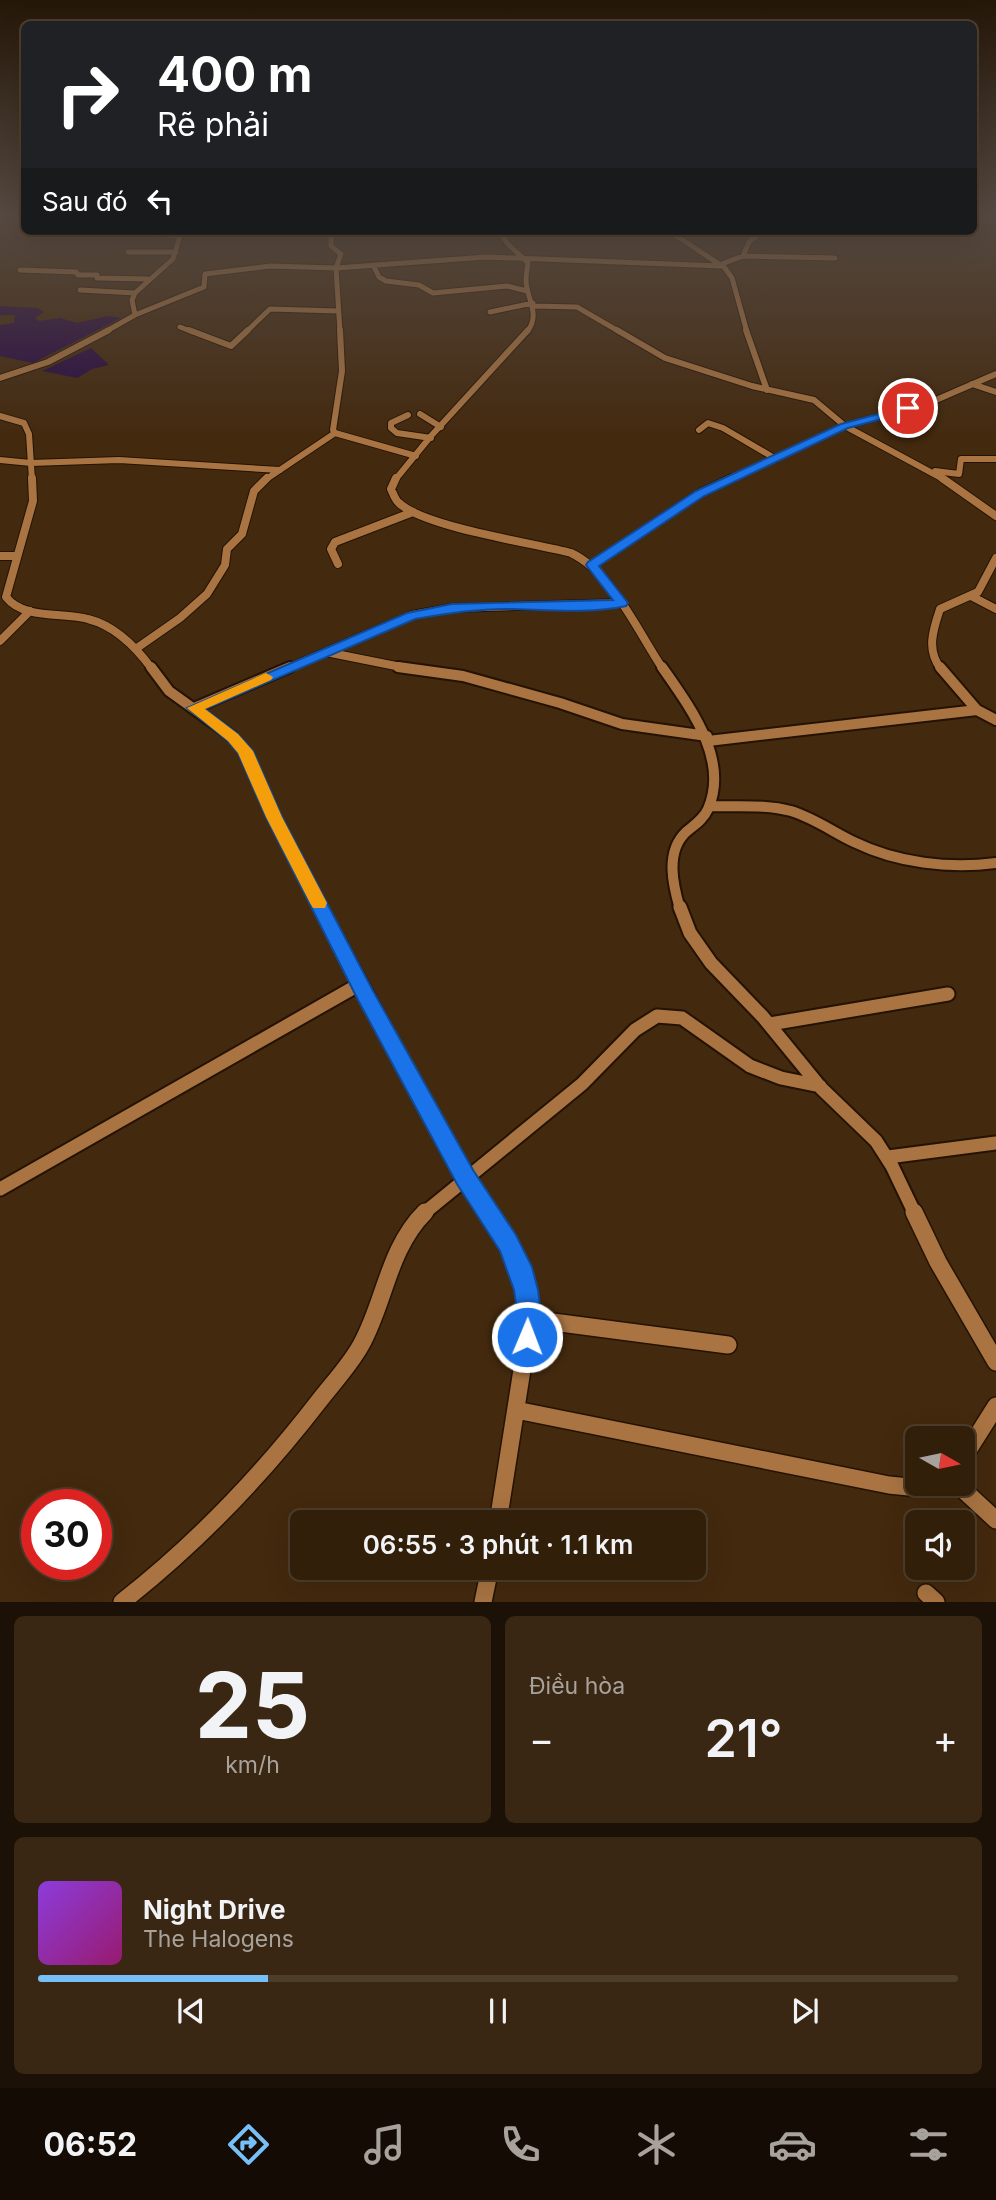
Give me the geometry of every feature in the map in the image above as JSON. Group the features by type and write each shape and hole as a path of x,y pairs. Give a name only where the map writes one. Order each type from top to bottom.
{"street":[{"path":"80,290 135,293"},
{"path":"135,315 132,300 138,290"},
{"path":"0,378 48,362 110,332 135,315 197,290"},
{"path":"335,433 333,430 342,371 337,290"},
{"path":"427,290 433,293 467,290"},
{"path":"522,290 527,291 533,304 534,319 528,331 391,485 391,492 395,500 413,512 452,526 571,554 593,565 622,603 707,739 713,764 711,806 676,845 672,858 675,887 689,933 714,965 770,1024 820,1086 874,1138 888,1157 930,1247 996,1362"},
{"path":"735,290 766,390"},
{"path":"490,312 533,304 577,307 617,328 658,355 766,390 814,400 845,426 930,470 996,516"},
{"path":"180,327 230,346 270,309 338,311"},
{"path":"593,565 690,499 776,458 845,426 929,403 996,374"},
{"path":"972,384 996,392"},
{"path":"420,414 441,427"},
{"path":"408,415 395,419 391,428 402,435 431,438"},
{"path":"0,416 19,420 29,434 33,501 29,524 16,556 6,597 13,606 30,611 90,619 113,630 137,648 169,691 233,737 245,751 274,817 360,984 465,1177 508,1243 520,1267 530,1319 500,1510"},
{"path":"699,430 708,423 723,428 776,458"},
{"path":"137,648 204,597 228,563 227,549 245,533 253,492 320,440 335,433 416,456"},
{"path":"930,470 959,474 961,459 996,459"},
{"path":"0,460 31,463 119,460 280,470"},
{"path":"338,564 331,549 335,542 413,512"},
{"path":"0,556 16,556"},
{"path":"996,558 983,587 971,596 940,609 931,641 934,660 977,710 996,720"},
{"path":"971,596 996,609"},
{"path":"194,708 412,615 452,608 622,603"},
{"path":"0,641 30,611"},
{"path":"326,652 384,665 463,676 561,703 622,724 707,739 977,710"},
{"path":"711,806 786,810 803,815 858,844 890,855 956,864 996,863"},
{"path":"0,1189 360,984"},
{"path":"770,1024 948,994"},
{"path":"122,1601 141,1587 241,1493 278,1454 360,1347 407,1233 419,1218 465,1177 582,1084 643,1023 661,1014 672,1014 682,1018 758,1070 820,1086"},
{"path":"888,1157 996,1143"},
{"path":"530,1319 727,1345"},
{"path":"975,1439 996,1406"},
{"path":"516,1410 905,1487"},
{"path":"970,1496 996,1520"},
{"path":"483,1601 487,1580"}],"shaded area":[{"path":"0,306 37,308 44,312 35,318 39,321 60,318 77,323 107,316 121,318 33,363 0,356 0,325 14,323 15,315 0,315"},
{"path":"91,348 109,365 92,369 77,378 42,371"}],"slow traffic":[{"path":"266,677 194,708 233,737 245,751 274,817 319,903"}],"route":[{"path":"527,1337 530,1319 526,1290 520,1267 508,1243 465,1177 365,995 274,817 245,751 233,737 194,708 412,615 452,608 509,605 559,607 622,603 593,565 700,493 845,426 908,408"}]}
